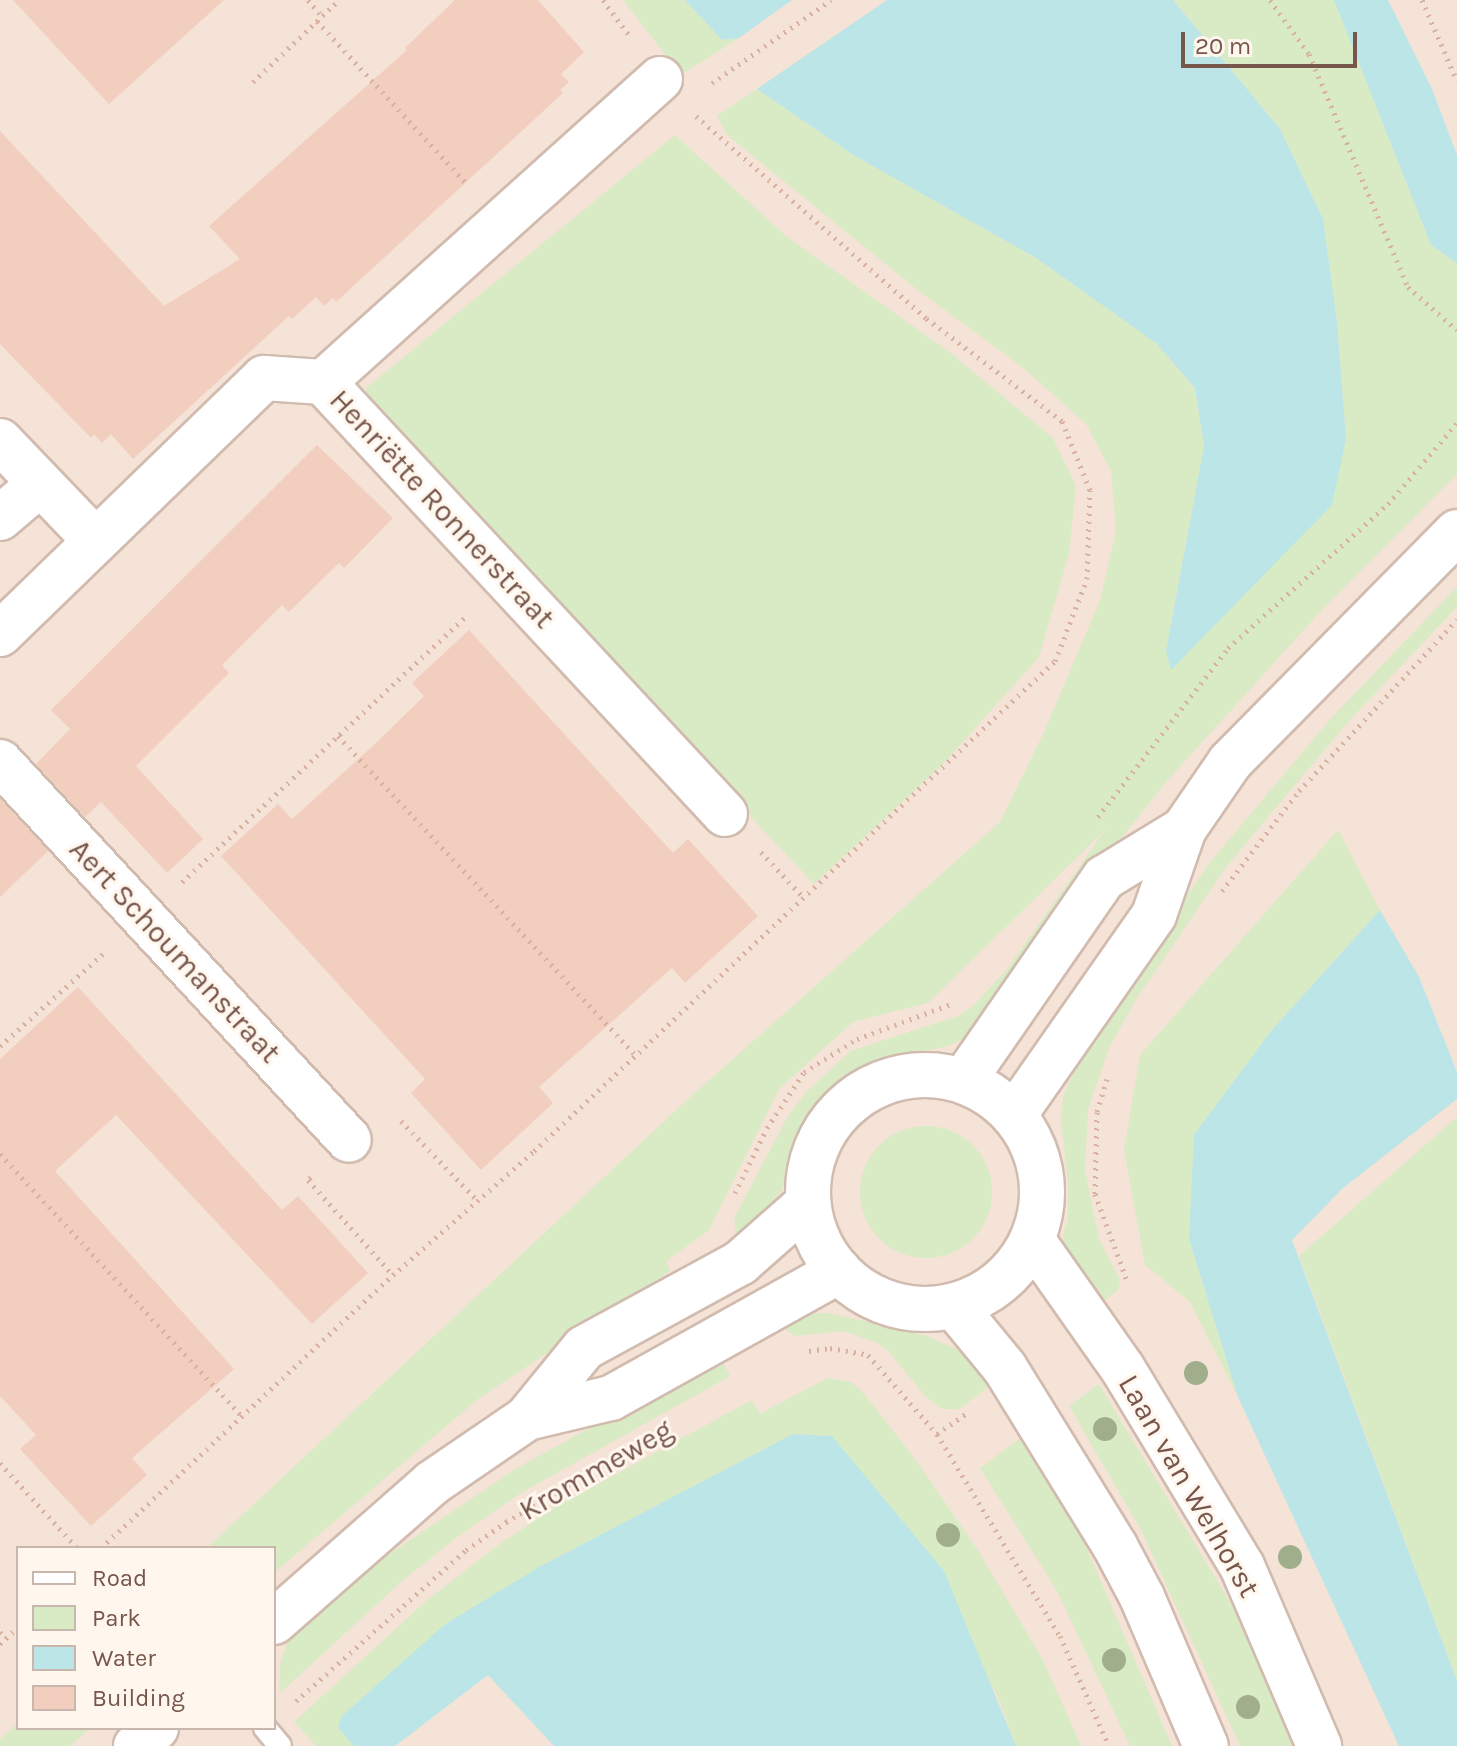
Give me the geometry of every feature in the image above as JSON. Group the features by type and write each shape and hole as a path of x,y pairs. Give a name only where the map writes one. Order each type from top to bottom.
{"street":[{"name":"Henriëtte Ronnerstraat","path":"660,79 323,382 725,814"},
{"path":"0,634 94,539 264,378 323,382"},
{"path":"0,441 94,539"},
{"path":"0,518 40,484"},
{"path":"1014,1115 1154,915 1184,829 1230,762 1457,532"},
{"name":"Aert Schoumanstraat","path":"0,762 349,1140"},
{"path":"964,1080 1104,878 1184,829"},
{"path":"905,1077 964,1080 988,1093 1014,1115 1032,1143 1042,1175 1042,1209 1033,1241 1001,1282 954,1306 922,1309 871,1297 839,1271 818,1240 808,1203 810,1169 822,1136 857,1097 888,1081 905,1077"},
{"name":"Krommeweg","path":"276,1620 432,1483 527,1418 584,1348 740,1263 808,1203"},
{"name":"Laan van Welhorst","path":"1033,1241 1123,1369 1242,1566 1319,1746"},
{"name":"Krommeweg","path":"527,1418 611,1398 839,1271"},
{"path":"954,1306 1012,1381 1115,1546 1142,1597 1206,1746"},
{"path":"136,1746 154,1730"}],"lane":[{"path":"267,1730 280,1746"}],"path":[{"path":"308,0 319,18 502,221"},
{"path":"253,82 339,0"},
{"path":"707,87 831,0"},
{"path":"1270,0 1309,54 1408,287 1457,330"},
{"path":"1422,0 1457,81"},
{"path":"0,1046 144,917 506,579"},
{"path":"1218,897 1299,791 1457,620"},
{"path":"338,736 636,1056"},
{"path":"725,814 804,898"},
{"path":"1092,1328 1126,1297 1125,1272 1104,1226 1095,1194 1097,1112 1110,1068"},
{"path":"393,1275 308,1180 349,1140 388,1108 478,1201"},
{"path":"0,1154 242,1416"},
{"path":"799,1356 830,1348 868,1355 937,1434 1060,1636 1109,1746"},
{"path":"937,1434 1012,1381"},
{"name":"Krommeweg","path":"286,1710 466,1550 506,1522 637,1444"},
{"path":"0,1463 75,1546"},
{"path":"0,1644 16,1629"},
{"path":"0,1632 6,1638"}],"shaded area":[{"path":"0,0 1457,0 1457,1746 0,1746"}],"green space":[{"path":"623,0 685,0 722,40 739,38 681,75"},
{"path":"1173,0 1334,0 1431,244 1457,263 1457,474 1322,610 1166,782 1100,865 977,1032 949,1046 872,1061 833,1086 799,1132 781,1192 737,1240 734,1218 788,1116 806,1092 851,1051 958,1016 975,1004 1007,969 1105,830 928,1003 853,1022 779,1089 709,1230 666,1261 670,1271 478,1399 276,1571 276,1546 209,1546 689,1098 1000,822 1044,732 1100,600 1116,531 1111,471 1086,424 1022,367 915,288 727,135 717,116 757,89 855,156 1036,258 1156,343 1195,389 1204,446 1166,650 1171,669 1346,439 1337,322 1323,219 1280,129"},
{"path":"675,135 786,236 952,354 1053,438 1076,486 1069,554 1039,657 943,764 814,884 367,411 366,388"},
{"path":"1457,587 1457,607 1348,722 1227,866 1135,1001 1109,1048 1088,1110 1085,1170 1099,1239 1120,1280 1118,1290 1089,1312 1065,1257 1063,1235 1068,1220 1068,1183 1061,1122 1063,1096 1071,1078 1119,993 1211,861 1333,716"},
{"path":"1338,830 1380,910 1271,1031 1189,1239 1238,1397 1190,1302 1145,1265 1124,1150 1140,1055"},
{"path":"1457,1117 1457,1681 1299,1256"},
{"path":"926,1126 951,1131 973,1145 987,1167 992,1192 987,1217 973,1239 951,1253 926,1258 901,1253 879,1239 865,1217 860,1192 865,1167 879,1145 901,1131"},
{"path":"829,1313 927,1336 956,1349 993,1384 959,1409 941,1409 924,1395 889,1352 876,1342 843,1331 796,1336 787,1331 783,1323 807,1314"},
{"path":"720,1356 730,1376 521,1493 457,1537 401,1582 279,1694 280,1664 288,1640 382,1559 517,1468"},
{"path":"827,1378 851,1382 863,1392 918,1463 979,1552 1043,1660 1081,1746 1016,1746 997,1694 832,1436 793,1434 541,1566 338,1728 354,1746 316,1746 294,1722 427,1600 501,1543 554,1508 752,1400 760,1414"},
{"path":"1099,1384 1243,1624 1293,1746 1240,1746 1141,1530 1069,1406"},
{"path":"1029,1432 1048,1459 1172,1746 1130,1746 1057,1591 980,1468"},
{"path":"16,1725 16,1730 89,1730 70,1746 0,1746 0,1739"}],"water":[{"path":"685,0 792,0 739,38 722,40"},
{"path":"887,0 1173,0 1280,129 1323,219 1337,322 1346,439 1332,505 1171,670 1166,651 1204,446 1195,388 1156,343 1036,258 855,156 757,89"},
{"path":"1334,0 1388,0 1432,89 1457,155 1457,263 1431,245"},
{"path":"1380,910 1419,977 1457,1072 1457,1099 1343,1188 1292,1240 1457,1681 1457,1746 1399,1746 1238,1397 1189,1239 1194,1135 1271,1031"},
{"path":"793,1434 832,1436 944,1571 1016,1746 554,1746 488,1675 395,1746 354,1746 338,1728 341,1717 444,1625 541,1566"}],"building":[{"path":"13,0 224,0 109,104"},
{"path":"455,0 538,0 584,52 561,74 569,82 560,90 563,93 336,302 333,298 324,306 316,297 292,319 289,316 133,459 111,434 102,443 94,434 91,438 0,344 0,131 164,306 240,259 209,226 407,50 405,48"},
{"path":"317,445 393,518 344,568 339,563 289,612 282,605 222,665 229,673 136,766 203,839 167,873 101,802 85,817 36,764 70,729 51,710"},
{"path":"469,630 673,853 688,839 758,916 685,983 672,968 539,1087 553,1103 481,1170 411,1093 425,1079 221,856 278,804 292,819 375,744 424,696 412,683"},
{"path":"0,799 48,851 0,897"},
{"path":"78,987 282,1210 298,1196 368,1273 312,1324 116,1115 55,1171 234,1369 132,1458 147,1475 91,1526 20,1449 36,1435 0,1396 0,1059"}]}
